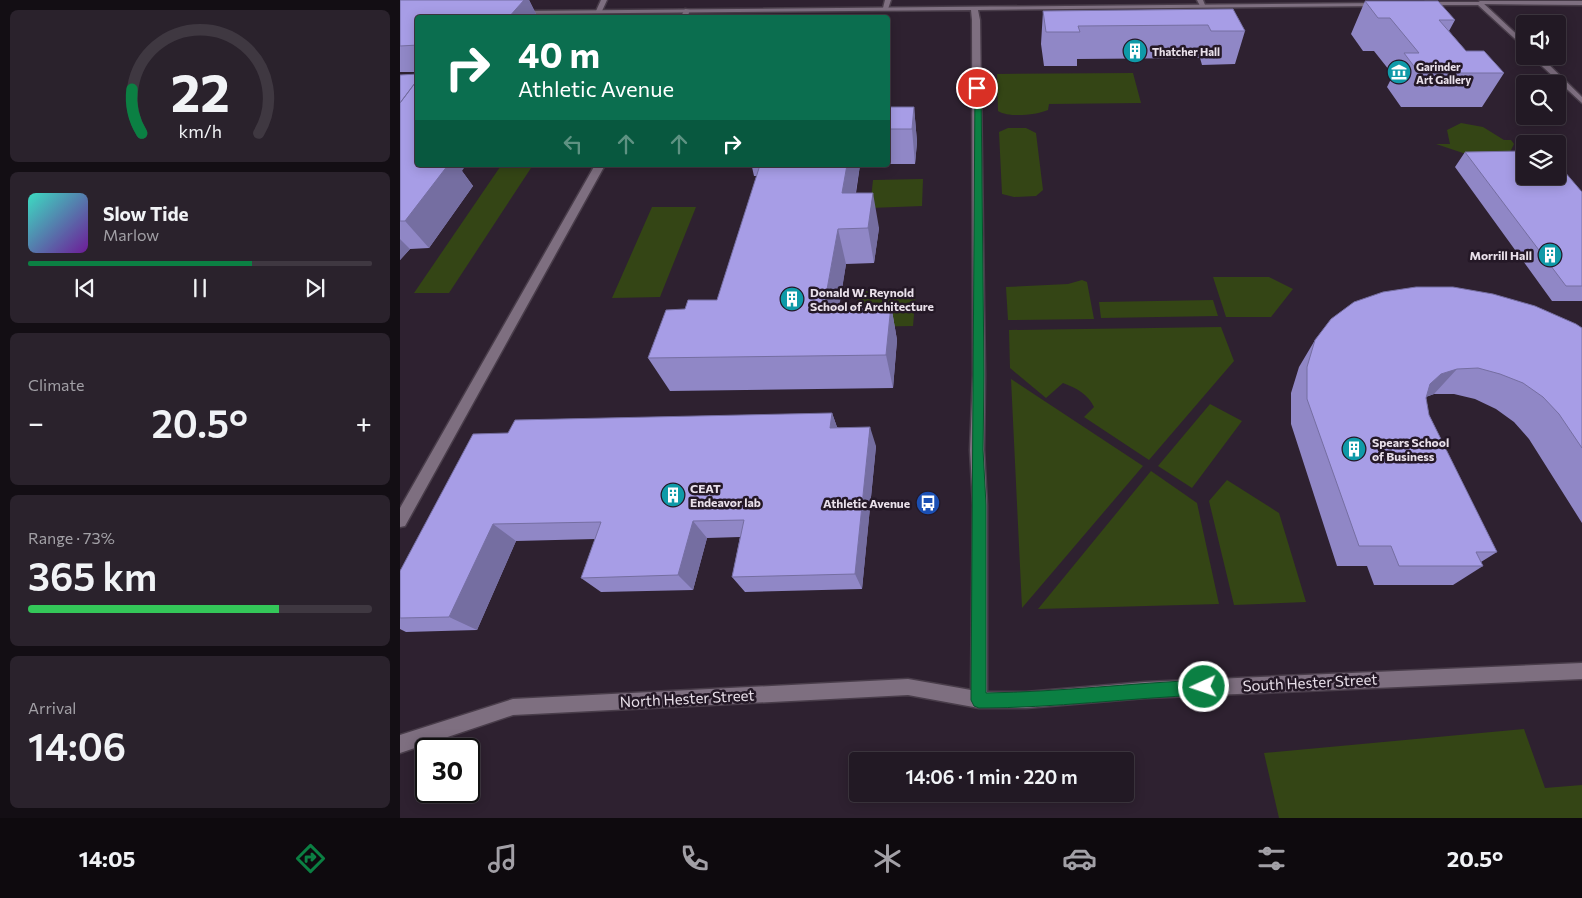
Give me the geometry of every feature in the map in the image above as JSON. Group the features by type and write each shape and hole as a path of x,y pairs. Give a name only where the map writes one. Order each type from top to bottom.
{"street":[{"path":"599,11 604,0"},
{"path":"886,8 888,0"},
{"path":"509,12 974,8 1201,3 1352,2 1387,4"},
{"path":"1415,4 1582,3"},
{"path":"1480,4 1516,38"},
{"path":"974,8 976,20 978,209 979,700"},
{"path":"684,15 687,10"},
{"path":"1545,65 1582,100"},
{"path":"400,521 599,167"},
{"name":"South Hester Street","path":"979,700 1026,700 1155,689 1582,671"},
{"name":"North Hester Street","path":"400,744 513,707 908,688 979,700"}],"green space":[{"path":"1133,73 1141,103 1049,104 1048,110 1023,115 998,111 997,74"},
{"path":"1461,123 1483,127 1504,140 1511,140 1514,144 1510,152 1469,155 1436,144 1450,144 1447,130"},
{"path":"1008,128 1026,128 1036,133 1043,190 1036,196 1014,197 1002,194 999,132"},
{"path":"500,167 532,167 449,293 414,293"},
{"path":"923,179 922,206 870,208 873,180"},
{"path":"652,207 696,207 660,297 612,298"},
{"path":"1213,277 1269,277 1293,289 1271,317 1226,317"},
{"path":"1082,280 1087,282 1094,319 1008,320 1006,287 1068,284"},
{"path":"859,291 916,291 913,326 854,327"},
{"path":"1213,300 1218,316 1101,318 1099,302"},
{"path":"1221,327 1234,361 1149,460 1084,417 1094,407 1081,392 1063,383 1046,398 1010,368 1009,330"},
{"path":"1011,379 1143,466 1022,608"},
{"path":"1210,404 1242,421 1192,488 1158,466"},
{"path":"1151,471 1197,503 1219,604 1038,609"},
{"path":"1227,480 1279,513 1306,602 1234,605 1209,501"},
{"path":"1524,729 1545,788 1582,785 1582,818 1279,818 1264,753"}],"building":[{"path":"400,0 524,0 511,15 415,15 415,45 400,46"},
{"path":"1365,1 1438,1 1455,20 1439,20 1466,51 1484,51 1504,73 1419,73 1404,53 1419,53 1390,18 1378,18"},
{"path":"1233,9 1245,31 1211,31 1208,25 1078,26 1080,32 1046,32 1043,11"},
{"path":"415,74 415,83 400,103 400,75"},
{"path":"415,83 415,167 446,167 405,221 400,221 400,103"},
{"path":"890,107 914,107 912,129 890,129"},
{"name":"Morrill Hall","path":"1516,151 1516,185 1566,185 1566,173 1582,192 1582,286 1566,286 1465,152"},
{"name":"Donald W. Reynold School of Architecture","path":"759,167 847,167 842,193 873,193 868,228 838,229 824,306 891,305 886,355 648,358 666,310 685,309 688,300 717,300"},
{"name":"Spears School of Business","path":"1416,287 1453,287 1493,294 1535,306 1582,328 1582,448 1559,414 1543,397 1523,383 1478,368 1457,369 1441,374 1430,384 1426,398 1429,415 1497,552 1476,552 1483,566 1399,566 1391,546 1359,546 1307,399 1307,367 1315,340 1331,319 1354,302 1383,292"},
{"name":"CEAT Endeavor lab","path":"832,413 830,428 870,427 855,574 732,577 744,520 693,521 678,575 581,578 601,522 493,524 449,617 400,618 400,571 473,434 508,433 515,420"}],"place":[{"name":"Thatcher Hall","path":"1135,51"},
{"name":"Garinder Art Gallery","path":"1399,72"},
{"name":"Morrill Hall","path":"1550,255"},
{"name":"Donald W. Reynold School of Architecture","path":"792,299"},
{"name":"Spears School of Business","path":"1354,449"},
{"name":"CEAT Endeavor lab","path":"673,495"},
{"name":"Athletic Avenue","path":"928,503"}],"route":[{"path":"977,88 979,375 977,450 980,505 979,700 1026,700 1204,687"}]}
